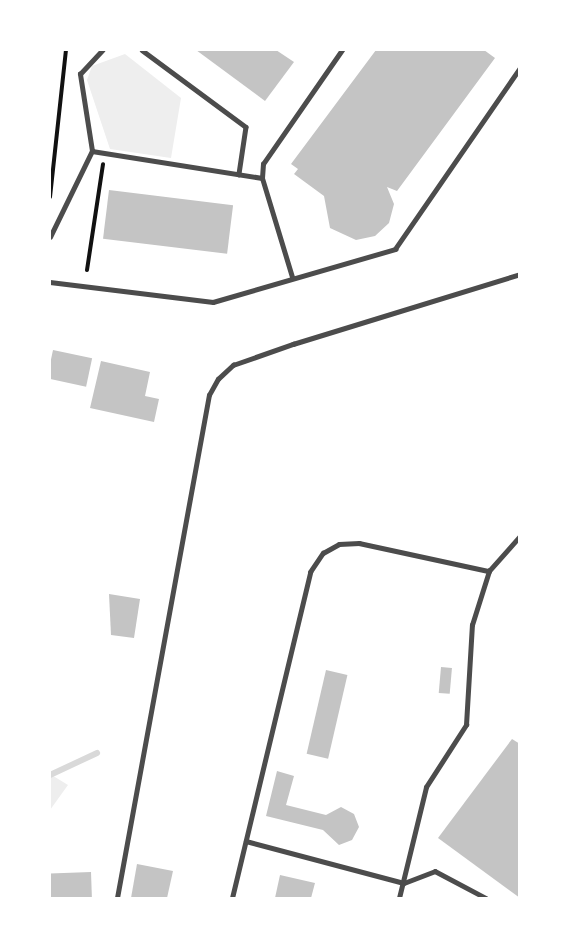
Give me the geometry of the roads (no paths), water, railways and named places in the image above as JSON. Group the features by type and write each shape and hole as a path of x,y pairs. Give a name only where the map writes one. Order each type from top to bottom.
{"lane":[{"path":"50,237 92,151 80,75 102,50"},
{"path":"142,50 246,127 240,174"},
{"path":"292,277 262,178 268,150 341,50"},
{"path":"50,282 213,302 394,249 519,68"},
{"path":"92,151 262,178"},
{"path":"117,898 209,395 218,379 233,365 293,344 519,274"},
{"path":"399,898 426,787 466,725 472,625 489,571 519,536"},
{"path":"232,898 310,572 323,553 339,544 359,543 489,571"},
{"path":"246,841 404,883 435,871 486,898"}],"waterway":[{"path":"50,775 97,753"}]}
